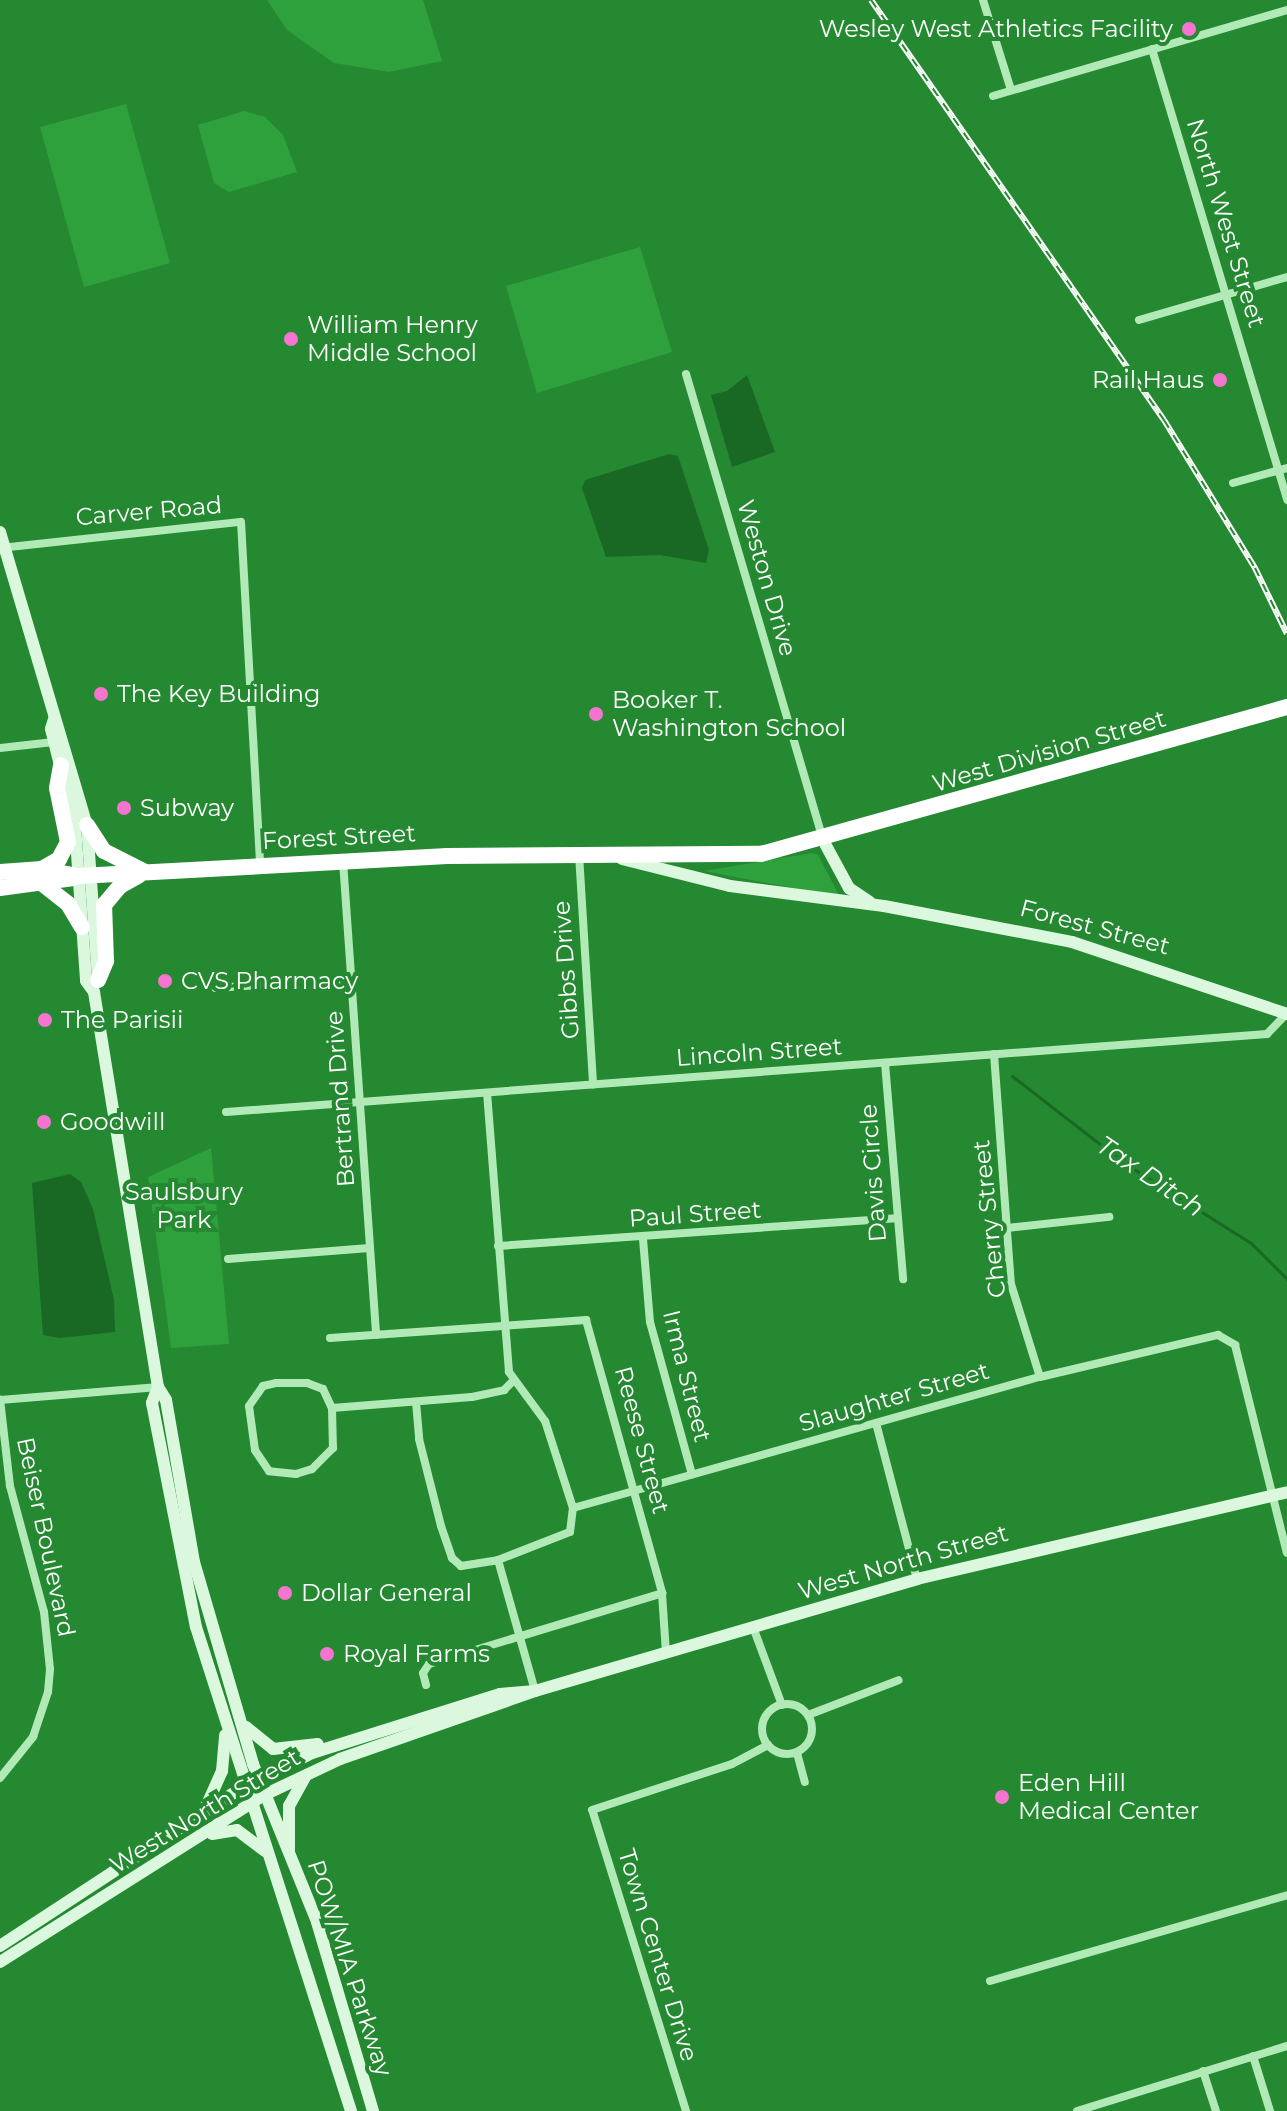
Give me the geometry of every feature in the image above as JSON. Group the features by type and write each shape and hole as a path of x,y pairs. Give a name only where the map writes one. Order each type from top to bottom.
{"highway":[{"name":"West Division Street","path":"823,840 1287,707"},
{"path":"0,888 43,877 59,859 68,842 57,788 61,765"},
{"path":"87,825 104,851 146,872"},
{"name":"Forest Street","path":"43,877 343,861 579,853 761,854 823,840"},
{"path":"0,872 43,877 74,912 82,927"},
{"path":"96,986 106,961 104,905 120,886 146,872"}],"main road":[{"path":"0,532 54,719 54,742 85,876 96,986 158,1387"},
{"path":"54,719 61,727 87,825 82,927 86,981 96,986"},
{"name":"Forest Street","path":"823,840 849,888 884,906"},
{"name":"Forest Street","path":"603,854 730,886 884,906 1072,942 1287,1014"},
{"name":"POW/MIA Parkway","path":"158,1387 166,1400 194,1562 240,1718 264,1795 317,1922 373,2111"},
{"name":"POW/MIA Parkway","path":"158,1387 152,1403 182,1569 226,1727 351,2111"},
{"name":"West North Street","path":"0,1962 264,1795 317,1769 535,1691 917,1579 1287,1492"},
{"name":"West North Street","path":"0,1946 203,1812 259,1780 352,1737 500,1694 535,1691"},
{"path":"240,1718 258,1741 280,1751 352,1737"},
{"path":"203,1812 220,1776 226,1727"},
{"path":"290,1857 291,1799 298,1784 317,1769"},
{"path":"190,1842 237,1830 271,1858"}],"street":[{"path":"983,0 1011,90"},
{"path":"993,96 1287,10"},
{"name":"North West Street","path":"1152,49 1282,469 1287,500"},
{"path":"1139,320 1287,277"},
{"name":"Weston Drive","path":"686,374 823,840"},
{"path":"1233,483 1282,469"},
{"name":"Carver Road","path":"2,547 241,522 260,865"},
{"path":"0,748 54,742"},
{"name":"Gibbs Drive","path":"579,853 593,1085"},
{"name":"Bertrand Drive","path":"343,861 376,1335"},
{"path":"215,988 351,979"},
{"name":"Lincoln Street","path":"226,1112 1267,1034 1287,1014"},
{"name":"Cherry Street","path":"994,1054 1011,1284 1040,1377"},
{"name":"Davis Circle","path":"885,1063 903,1279"},
{"path":"416,1402 419,1439 452,1558 470,1567 498,1560 570,1532 573,1508 545,1421 513,1381 504,1326 487,1094"},
{"path":"1007,1228 1109,1217"},
{"name":"Paul Street","path":"498,1246 643,1239 896,1218"},
{"name":"Irma Street","path":"643,1239 650,1322 692,1474"},
{"path":"228,1259 370,1248"},
{"name":"Reese Street","path":"330,1338 586,1320 662,1593 666,1653"},
{"name":"Slaughter Street","path":"573,1508 1040,1377 1218,1335 1229,1337 1271,1495"},
{"path":"332,1408 485,1395 504,1390 513,1381"},
{"path":"307,1383 323,1389 332,1408 329,1457 296,1474 269,1471 260,1463 249,1406 263,1386 307,1383"},
{"name":"Beiser Boulevard","path":"0,1778 33,1737 48,1692 50,1669 44,1612 10,1486 0,1400 158,1387"},
{"path":"876,1423 917,1579"},
{"path":"1271,1495 1287,1553"},
{"path":"498,1560 535,1691"},
{"path":"426,1685 423,1673 429,1664 662,1593"},
{"path":"753,1627 782,1705"},
{"path":"808,1715 899,1680"},
{"path":"782,1705 794,1705 808,1715 811,1739 797,1753 781,1754 768,1745 764,1721 782,1705"},
{"name":"Town Center Drive","path":"686,2111 592,1810 732,1764 768,1745"},
{"path":"797,1753 805,1782"},
{"path":"990,1981 1287,1895"},
{"path":"1077,2111 1287,2046"},
{"path":"1253,2056 1270,2111"},
{"path":"1203,2071 1216,2111"}],"green space":[{"path":"267,0 423,0 442,61 389,72 334,63 287,30"},
{"path":"126,104 170,263 84,287 40,127"},
{"path":"244,111 265,117 283,135 297,172 229,192 214,183 198,125"},
{"path":"640,247 672,352 537,393 506,286"},
{"path":"812,853 818,855 840,897 704,871"},
{"name":"Saulsbury Park","path":"211,1148 229,1344 171,1348 148,1177"}],"shaded area":[{"path":"747,375 775,452 732,467 711,395 727,391"},
{"path":"669,454 678,456 709,550 706,563 660,555 606,557 582,488 585,480"},
{"path":"70,1174 81,1182 93,1209 114,1300 115,1332 60,1338 43,1335 32,1183"}],"waterway":[{"name":"Tax Ditch","path":"1012,1076 1124,1163 1251,1243 1287,1279"}],"railway":[{"path":"871,0 1164,420 1255,568 1287,634"}],"place":[{"name":"Wesley West Athletics Facility","path":"1189,29"},
{"name":"William Henry Middle School","path":"291,339"},
{"name":"Rail Haus","path":"1220,380"},
{"name":"The Key Building","path":"101,694"},
{"name":"Booker T. Washington School","path":"596,714"},
{"name":"Subway","path":"124,808"},
{"name":"CVS Pharmacy","path":"165,981"},
{"name":"The Parisii","path":"45,1020"},
{"name":"Goodwill","path":"44,1122"},
{"name":"Dollar General","path":"285,1593"},
{"name":"Royal Farms","path":"327,1654"},
{"name":"Eden Hill Medical Center","path":"1002,1797"}]}
